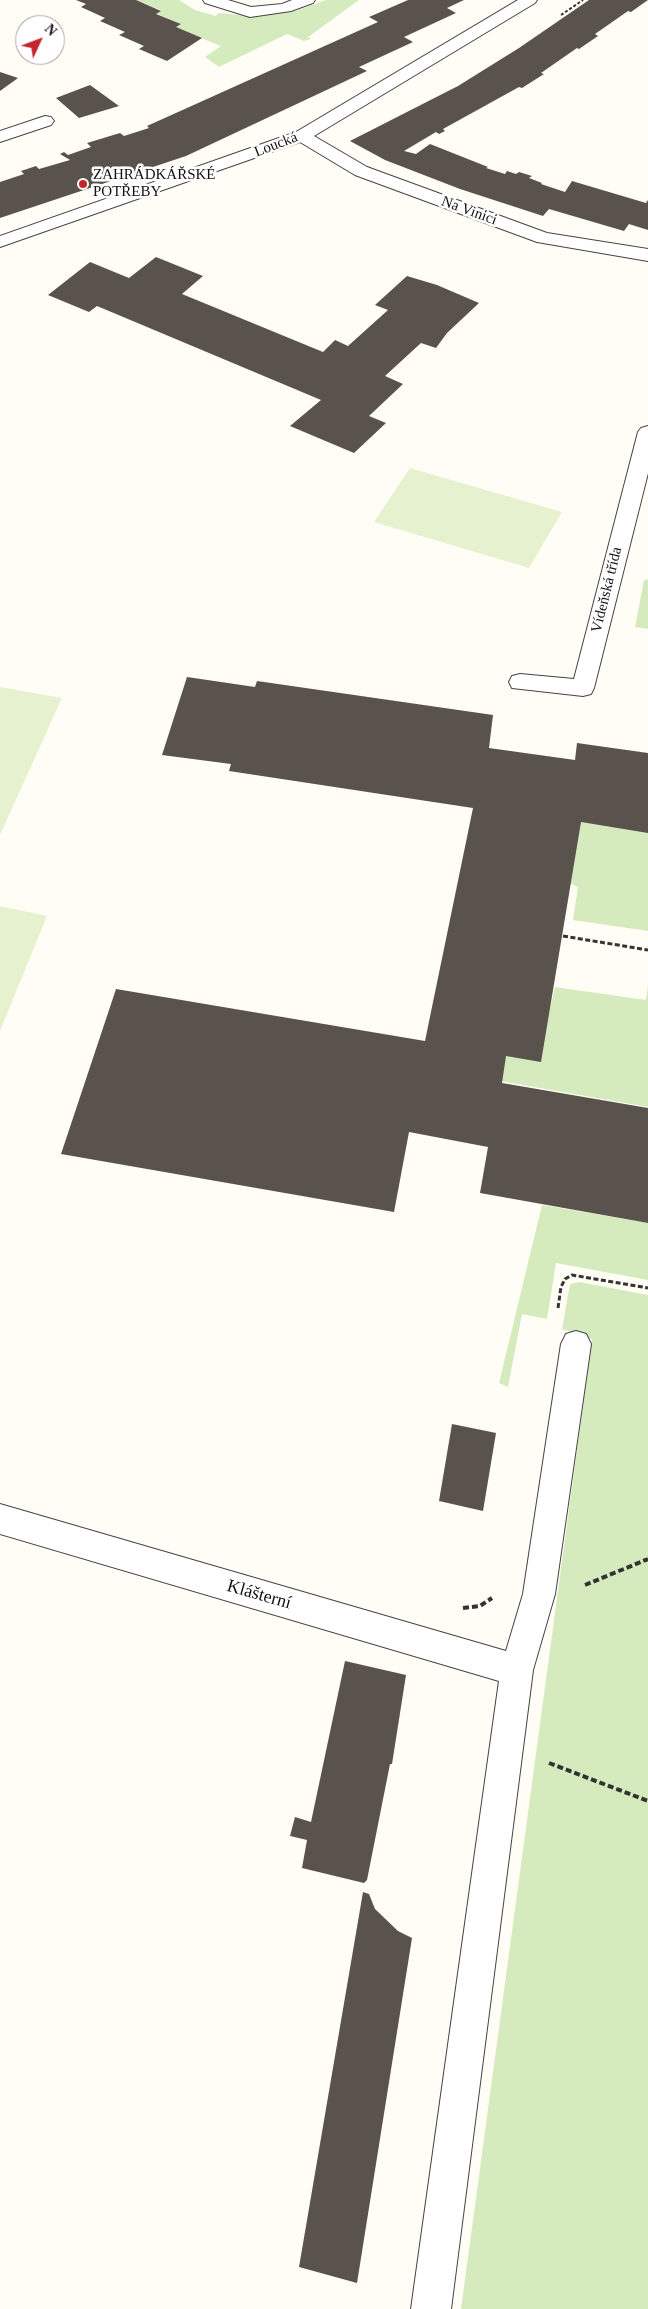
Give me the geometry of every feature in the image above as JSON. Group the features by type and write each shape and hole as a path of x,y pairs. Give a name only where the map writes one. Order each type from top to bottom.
{"street":[{"path":"211,0 250,12 285,8 307,0"},
{"name":"Loucká","path":"0,242 302,136 529,0"},
{"path":"0,137 45,121"},
{"name":"Na Vinici","path":"302,136 361,171 543,238 648,255"},
{"name":"Vídeňská třída","path":"520,682 583,688 648,432"},
{"path":"431,2309 517,1670 539,1594 576,1344"},
{"name":"Klášterní","path":"0,1520 517,1670"}],"path":[{"path":"563,936 648,950"},
{"path":"558,1313 561,1287 564,1279 572,1275 648,1288"},
{"path":"539,1594 565,1593 648,1559"},
{"path":"462,1608 480,1606 495,1597"},
{"path":"508,1748 648,1801"}],"green space":[{"path":"136,0 179,0 195,10 216,16 219,13 250,16 296,11 326,0 359,0 308,37 311,39 304,41 287,34 219,67 205,57 221,46 174,27 181,24 155,13 161,10"},
{"path":"410,468 562,512 529,568 374,522"},
{"path":"648,579 648,629 635,627 644,580"},
{"path":"0,687 62,698 0,835"},
{"path":"579,821 648,832 648,931 573,920 578,887 569,883"},
{"path":"0,906 47,916 0,1031"},
{"path":"648,985 648,1107 500,1081 503,1054 538,1060 555,987 646,1000"},
{"path":"542,1205 648,1223 648,1280 556,1263 547,1319 522,1314 508,1387 499,1383"},
{"path":"579,1282 648,1295 648,2309 461,2309 592,1339 562,1329 570,1284"}],"building":[{"path":"76,0 136,0 161,11 156,14 181,24 176,27 202,38 167,61 139,49 144,46 119,35 125,32 100,21 105,18 81,7 86,4"},
{"path":"408,0 464,0 447,8 456,13 404,37 413,42 359,67 367,71 186,156 0,218 0,182 24,174 21,171 36,166 39,169 70,160 60,154 64,152 68,155 91,147 87,143 120,133 124,136 149,128 147,126 378,22 369,17"},
{"path":"589,0 648,0 631,12 628,11 595,34 598,36 579,49 577,48 541,73 544,74 522,88 519,87 443,129 445,131 439,134 436,132 404,151 416,154 430,144 505,174 507,171 532,176 529,178 565,192 572,181 646,203 648,200 648,230 629,224 624,231 549,209 543,216 460,189 385,160 350,141 458,86 519,48"},
{"path":"0,72 18,78 0,91"},
{"path":"90,85 119,106 79,118 56,98"},
{"path":"156,257 203,276 182,294 323,352 335,340 348,346 388,310 375,305 407,276 437,285 479,303 447,333 436,348 421,343 385,376 403,384 369,416 386,423 354,453 290,426 321,400 97,306 89,312 48,295 90,262 129,278"},
{"path":"187,677 255,687 257,681 493,715 489,748 575,760 577,743 648,753 648,833 581,822 541,1062 506,1056 502,1083 648,1108 648,1223 480,1193 488,1147 409,1132 394,1212 61,1154 116,989 425,1041 473,808 229,771 231,764 162,755"},
{"path":"452,1424 496,1433 483,1511 439,1501"},
{"path":"345,1661 406,1675 392,1764 390,1764 367,1880 364,1883 302,1868 307,1840 290,1836 295,1817 311,1822"},
{"path":"363,1892 369,1894 375,1909 398,1931 412,1938 357,2283 299,2267"}],"place":[{"name":"ZAHRÁDKÁŘSKÉ POTŘEBY","path":"83,184"}]}
